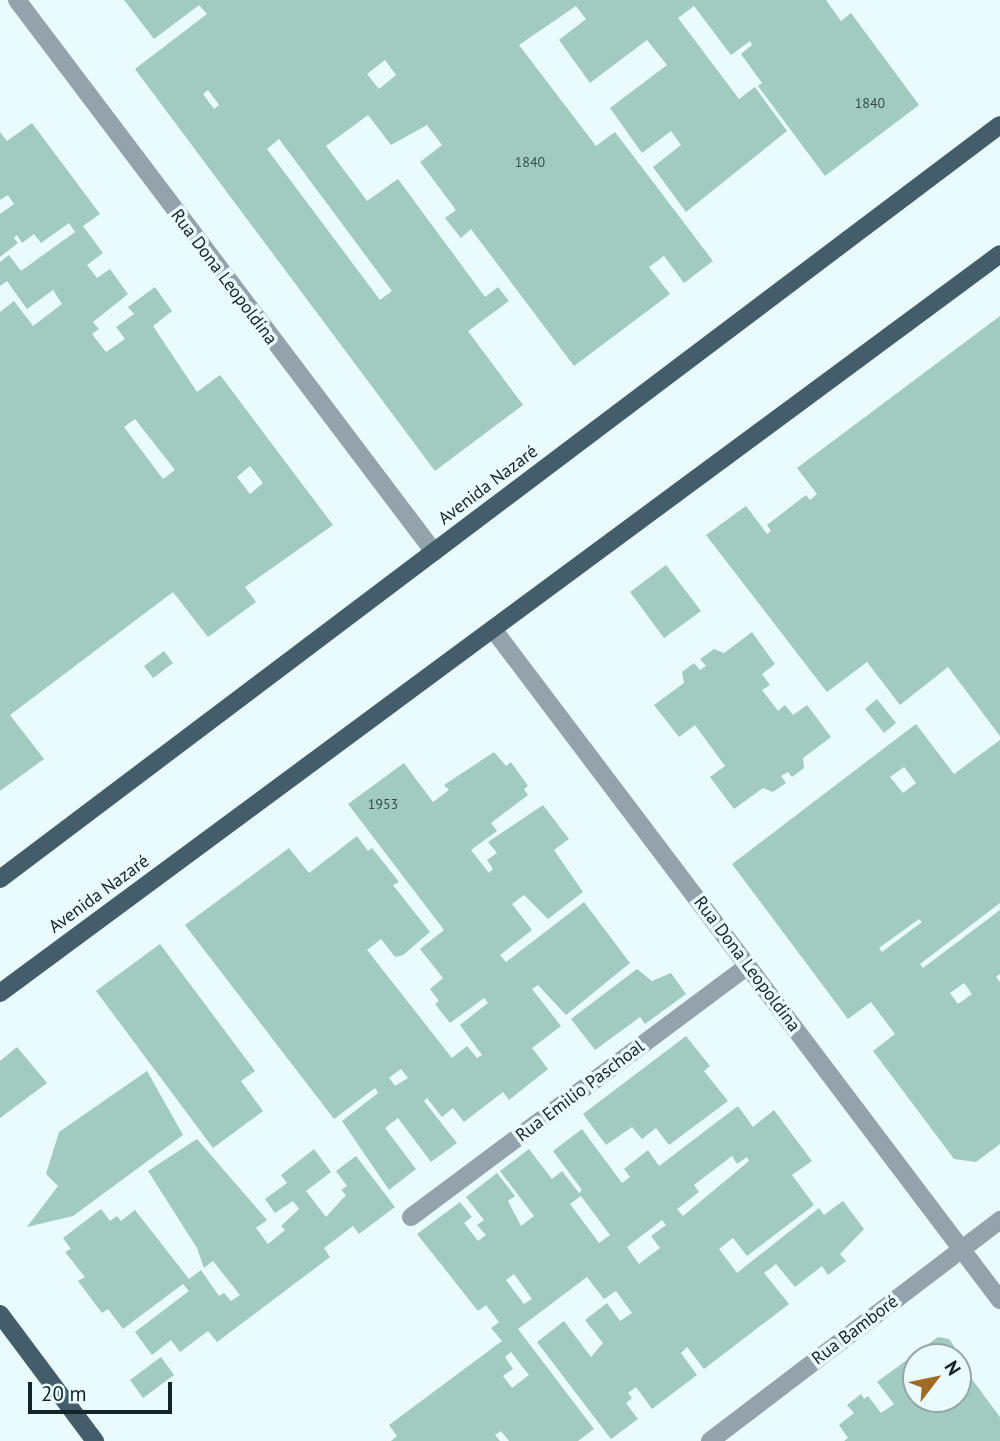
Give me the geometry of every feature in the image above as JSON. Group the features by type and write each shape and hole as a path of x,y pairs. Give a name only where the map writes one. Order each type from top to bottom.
{"main road":[{"name":"Avenida Nazaré","path":"0,879 1000,125"},
{"name":"Avenida Nazaré","path":"0,993 1000,254"},
{"path":"0,1314 94,1441"}],"street":[{"name":"Rua Dona Leopoldina","path":"17,0 435,552"},
{"name":"Rua Dona Leopoldina","path":"493,629 1000,1300"},
{"name":"Rua Emilio Paschoal","path":"411,1217 748,966"},
{"name":"Rua Bamboré","path":"710,1441 1000,1220"}],"building":[{"path":"124,0 826,0 841,21 851,13 919,105 825,176 758,86 762,83 741,54 752,45 750,41 731,55 694,6 678,18 739,99 755,87 787,131 686,212 653,167 681,145 671,131 642,153 610,108 667,65 647,40 590,83 559,40 586,19 576,6 519,45 596,146 615,132 713,261 684,283 664,256 649,267 670,294 574,366 471,229 461,238 445,218 456,210 420,162 442,145 427,125 391,145 368,115 326,146 367,201 398,179 485,297 498,287 509,301 468,331 523,405 435,471 135,69 207,14 199,5 154,39","holes":["385,60 396,75 379,89 367,74","208,90 219,105 214,109 203,94","279,139 392,291 380,300 267,149"]},
{"path":"32,123 100,214 83,226 103,253 87,265 97,278 110,269 128,294 93,322 99,329 92,334 106,352 125,339 116,327 134,314 128,307 155,287 172,311 153,326 197,392 220,375 333,525 245,587 256,602 208,637 173,592 10,715 44,759 0,791 0,312 14,301 33,326 62,304 53,290 27,309 7,281 0,286 0,262 9,255 21,271 75,232 69,223 41,243 34,234 22,243 17,235 14,238 18,243 0,257 0,214 14,204 8,195 0,200 0,132 7,141","holes":["135,419 175,470 163,479 124,427","250,466 263,483 250,494 237,477"]},
{"path":"1000,316 1000,736 948,667 900,705 867,662 827,692 706,535 746,506 767,534 771,531 767,525 806,495 810,500 817,494 797,468"},
{"path":"666,565 701,611 664,638 630,592"},
{"path":"752,632 775,664 762,674 770,685 762,690 778,711 785,705 793,715 807,705 831,737 803,758 804,768 792,777 788,772 781,776 786,783 773,792 763,788 734,809 710,777 725,766 695,725 679,737 654,705 684,683 682,672 694,663 700,670 706,666 700,659 714,649 724,653"},
{"path":"164,651 173,663 153,678 144,666"},
{"path":"877,699 896,723 884,733 865,709"},
{"path":"916,724 954,774 1000,740 1000,903 920,964 923,968 1000,910 1000,974 996,977 1000,982 1000,1144 976,1162 954,1159 873,1051 895,1034 871,1002 848,1019 732,864","holes":["904,767 916,783 903,793 890,777","919,919 922,922 882,952 879,948","964,983 972,994 958,1004 950,993"]},
{"path":"494,752 506,766 511,762 528,786 524,789 528,795 491,823 497,831 471,850 489,873 493,869 487,860 497,853 488,842 543,805 569,839 554,850 583,892 548,919 524,895 512,904 532,930 500,955 506,962 584,902 630,963 566,1015 538,985 532,989 561,1026 532,1048 548,1069 509,1100 503,1092 464,1122 453,1108 442,1117 427,1098 424,1101 457,1143 431,1162 398,1118 385,1128 416,1169 389,1190 342,1121 378,1093 375,1088 334,1119 185,925 289,848 309,873 357,836 368,851 372,848 399,882 393,885 430,932 403,955 395,957 381,939 367,950 452,1058 467,1046 477,1058 482,1055 460,1025 488,1003 484,998 450,1023 435,1004 439,1001 430,989 443,978 420,949 444,930 348,804 404,763 433,802 449,790 444,785","holes":["401,1069 408,1078 395,1086 389,1078"]},
{"path":"160,944 255,1071 241,1081 263,1111 213,1148 96,991"},
{"path":"637,969 652,981 671,973 686,994 645,1024 640,1017 595,1050 571,1019"},
{"path":"686,1036 710,1066 704,1071 728,1101 669,1145 656,1128 642,1139 632,1127 606,1145 583,1114"},
{"path":"17,1047 47,1083 0,1118 0,1061"},
{"path":"147,1071 183,1135 73,1216 27,1227 58,1186 46,1174 59,1132"},
{"path":"738,1106 753,1127 774,1110 812,1161 792,1175 814,1205 747,1256 733,1238 719,1249 737,1273 819,1208 824,1215 843,1201 864,1229 840,1254 846,1261 828,1275 822,1266 795,1287 776,1264 764,1273 789,1304 704,1369 687,1347 681,1353 697,1375 652,1409 636,1387 628,1393 632,1398 626,1403 638,1419 611,1439 537,1342 564,1321 591,1357 603,1343 585,1320 607,1303 620,1321 632,1313 616,1291 604,1299 587,1277 518,1329 594,1429 578,1441 509,1441 501,1431 495,1435 500,1441 391,1441 397,1436 389,1425 502,1341 491,1328 499,1322 486,1305 478,1311 417,1234 460,1202 472,1217 464,1223 478,1241 486,1235 477,1225 484,1220 466,1197 497,1173 515,1196 508,1201 521,1226 534,1216 500,1171 529,1149 552,1179 562,1171 579,1193 582,1190 553,1151 582,1129 622,1183 630,1177 624,1169 648,1150 659,1166","holes":["732,1156 737,1164 747,1157 749,1161 683,1216 677,1209 699,1192 694,1185","581,1196 610,1235 599,1243 570,1204","662,1220 666,1225 651,1236 660,1248 639,1264 627,1247","514,1274 532,1299 524,1304 506,1280","511,1352 529,1375 512,1388 503,1376 513,1369 505,1357"]},
{"path":"197,1139 267,1220 256,1228 268,1244 285,1230 281,1226 299,1209 293,1201 275,1213 265,1199 287,1183 281,1175 314,1149 331,1172 306,1191 326,1217 346,1195 341,1190 347,1186 336,1171 356,1156 395,1207 359,1234 353,1226 324,1248 330,1257 217,1342 208,1331 180,1352 171,1340 152,1355 135,1332 189,1291 183,1284 123,1329 108,1309 102,1313 78,1281 85,1277 65,1252 71,1249 63,1238 101,1209 110,1221 117,1216 121,1221 135,1210 189,1279 201,1270 219,1296 224,1293 231,1301 240,1295 213,1261 204,1268 197,1248 148,1171"},
{"path":"938,1337 949,1339 952,1343 930,1343"},
{"path":"161,1357 174,1375 143,1398 130,1380"},
{"path":"902,1364 902,1413 972,1413 972,1379 1000,1417 1000,1441 844,1441 848,1438 839,1425 854,1413 847,1405 861,1394 864,1399 868,1396 881,1413 894,1404 877,1382"}]}
